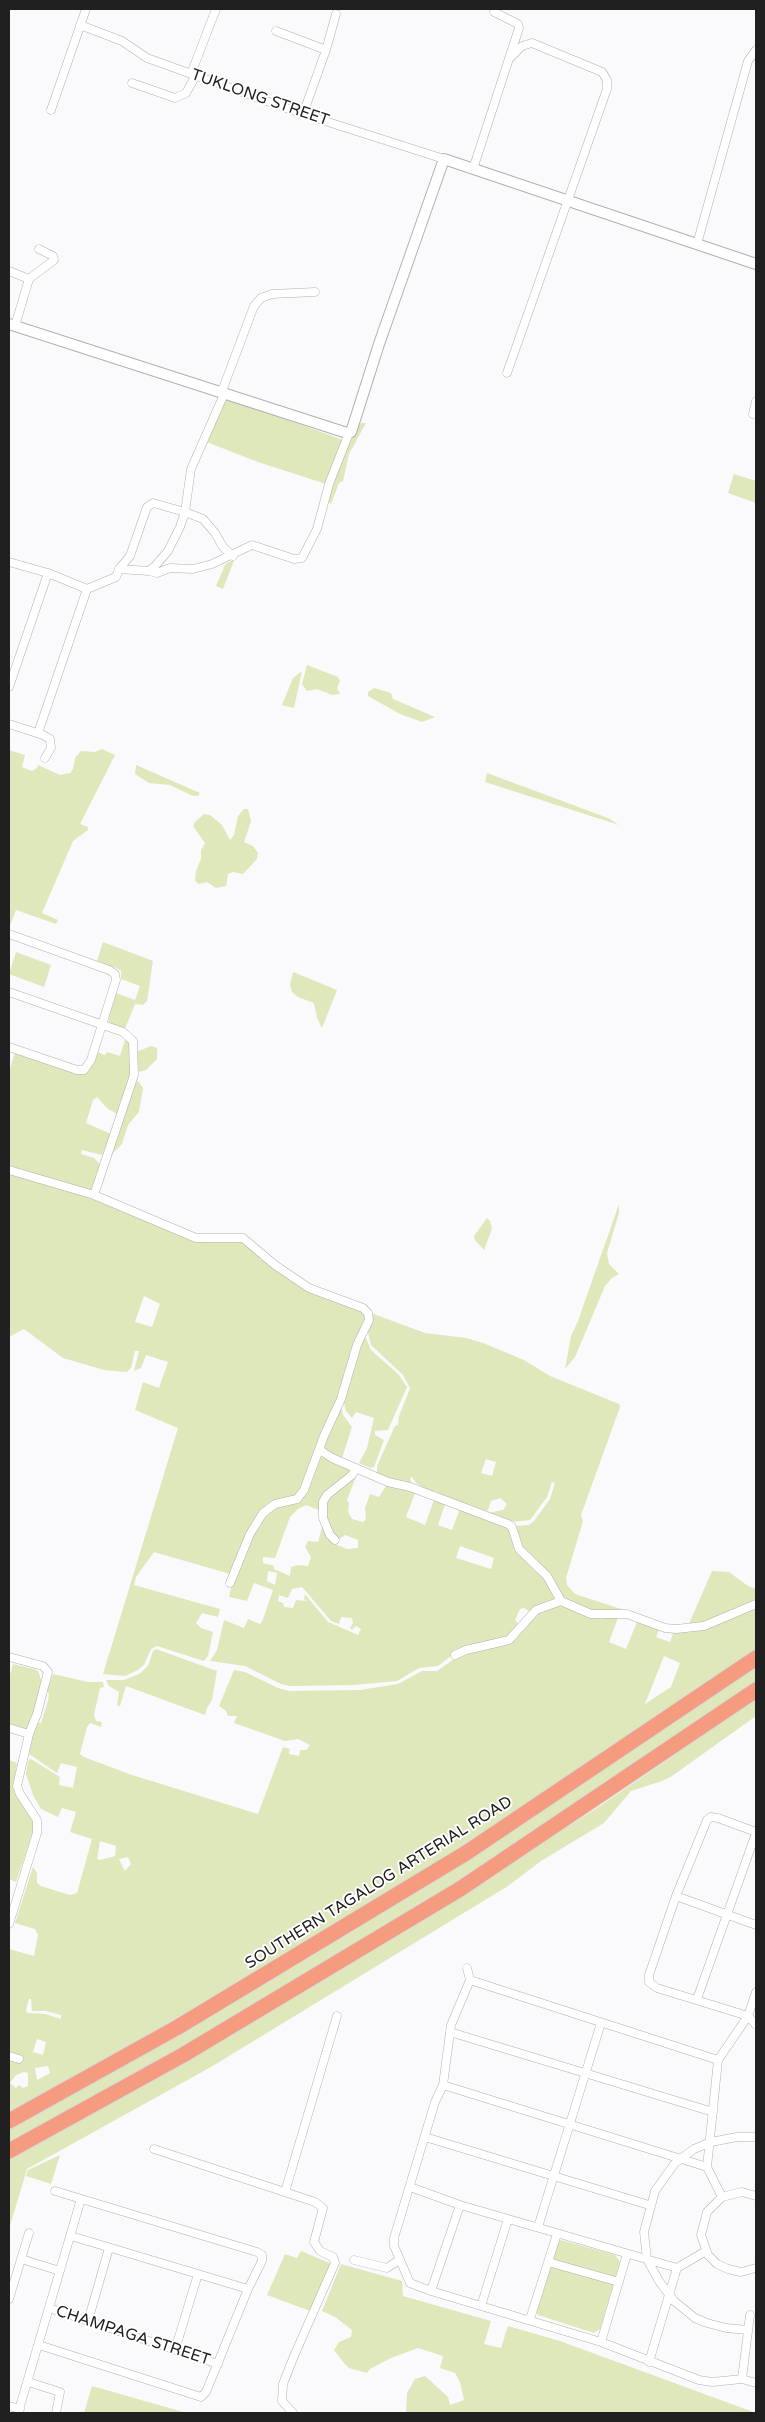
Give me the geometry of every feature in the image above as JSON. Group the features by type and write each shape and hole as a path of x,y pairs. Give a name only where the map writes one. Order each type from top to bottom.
{"highway":[{"name":"SOUTHERN TAGALOG ARTERIAL ROAD","path":"9,2120 171,2031 466,1853 756,1658"},
{"path":"9,2151 182,2056 460,1889 756,1690"}],"street":[{"path":"51,110 86,9"},
{"path":"132,83 175,98 186,93 216,9"},
{"path":"473,169 518,33 518,24 494,12"},
{"path":"304,114 336,14"},
{"name":"TUKLONG STREET","path":"80,25 122,41 147,58 304,114 444,159"},
{"path":"276,31 326,50"},
{"path":"507,373 608,89 607,80 602,72 532,43 522,46 510,58"},
{"path":"697,244 748,62 756,50"},
{"path":"119,569 157,573 170,568 193,569 233,556 244,548 257,545 294,559 302,558 317,529 329,484 356,420 379,344 444,159 567,202 756,264"},
{"path":"39,249 53,256 54,260 29,279 12,325 349,433"},
{"path":"9,271 29,279"},
{"path":"149,571 168,551 180,528 185,512 191,469 223,392 254,306 262,298 272,294 315,292"},
{"path":"753,414 756,401"},
{"path":"9,562 48,573 87,588 116,577 119,569 130,556 147,507 153,503 198,515 216,533 223,547 233,556"},
{"path":"9,687 48,573"},
{"path":"38,733 87,588"},
{"path":"9,724 47,736 52,742 45,758"},
{"path":"9,934 109,970 114,974 116,985 92,1060 84,1070 77,1070 9,1047"},
{"path":"9,992 126,1033 134,1041 135,1068 94,1195"},
{"path":"9,1170 94,1195 196,1238 243,1238 275,1265 309,1288 366,1309 369,1320 356,1346 341,1399 301,1495 294,1500 272,1505 257,1522 230,1584"},
{"path":"320,1450 328,1456 356,1468 510,1525 519,1549 547,1576 561,1602"},
{"path":"335,1540 330,1535 324,1520 322,1505 327,1495 352,1475 356,1468"},
{"path":"455,1655 466,1650 509,1640 536,1610 561,1602 591,1614 602,1616 624,1613 672,1629 704,1626 756,1604"},
{"path":"9,1657 43,1666 48,1672 37,1714 29,1734 17,1786 20,1794 36,1818 38,1829 9,1924"},
{"path":"9,1728 29,1734"},
{"path":"696,1999 756,1833 718,1818 709,1819 705,1825 676,1896 648,1975 649,1982 658,1988 748,2016 756,2025"},
{"path":"676,1896 756,1925"},
{"path":"467,1968 470,1980 450,2032 443,2085 394,2238 399,2260 410,2283 601,2342 698,2380 712,2382 742,2378 756,2383"},
{"path":"470,1980 718,2060"},
{"path":"722,2196 707,2167 718,2060 748,2016 756,1992"},
{"path":"285,2192 336,2016"},
{"path":"538,2227 601,2023"},
{"path":"450,2032 713,2112"},
{"path":"9,2056 19,2059"},
{"path":"443,2085 707,2167"},
{"path":"748,2330 726,2328 701,2321 680,2306 668,2294 647,2259 644,2239 649,2205 661,2180 680,2158 711,2142 737,2136 756,2137"},
{"path":"425,2137 649,2205"},
{"path":"154,2149 322,2206 323,2212 314,2244 320,2251 332,2257 335,2263 283,2384 282,2400 293,2413"},
{"path":"410,2188 460,2205 676,2268"},
{"path":"39,2345 201,2397 206,2392 248,2289 262,2261 262,2255 257,2252 55,2191"},
{"path":"756,2196 742,2192 722,2196 711,2206 704,2218 702,2240 712,2260 728,2269 741,2272 756,2268"},
{"path":"9,2406 19,2411 81,2199"},
{"path":"431,2291 460,2205"},
{"path":"481,2306 508,2219"},
{"path":"9,2299 28,2233"},
{"path":"530,2319 557,2234"},
{"path":"70,2236 248,2289"},
{"path":"88,2321 109,2248"},
{"path":"649,2362 676,2268 706,2251"},
{"path":"601,2342 627,2254"},
{"path":"21,2259 60,2270"},
{"path":"354,2260 387,2268 399,2260"},
{"path":"548,2262 619,2282"},
{"path":"175,2350 198,2274"},
{"name":"CHAMPAGA STREET","path":"49,2308 218,2364"},
{"path":"742,2378 750,2315"},
{"path":"28,2382 60,2392 56,2413"}],"green space":[{"path":"226,398 341,439 342,441 326,484 258,462 204,441"},
{"path":"361,423 366,423 349,454 343,481 339,483 331,504 328,500 329,490 346,447"},
{"path":"734,474 756,481 756,503 728,493"},
{"path":"235,558 223,589 216,586 225,565"},
{"path":"307,665 338,677 340,681 337,688 340,694 332,695 317,689 307,691 302,684"},
{"path":"302,671 294,708 282,705 293,678"},
{"path":"374,688 391,693 393,699 435,717 422,722 400,714 368,696 368,692"},
{"path":"102,749 115,755 80,824 88,827 88,830 73,841 42,913 58,920 56,924 16,910 9,928 9,750 25,755 22,767 32,771 38,765 60,775 70,773 73,769 75,758 81,751 95,752"},
{"path":"136,765 200,793 198,796 193,796 170,785 149,783 135,774"},
{"path":"487,773 608,818 619,825 485,782"},
{"path":"244,809 248,809 251,821 244,842 253,846 258,853 257,859 243,874 233,872 228,874 226,886 216,888 207,882 199,884 195,881 196,871 201,859 201,850 205,843 193,826 195,822 204,814 210,815 222,825 230,840 234,835 238,816"},
{"path":"103,942 153,961 147,1001 143,1005 135,1004 125,1029 109,1023 108,1016 116,993 135,1000 140,986 121,979 121,970 97,961"},
{"path":"16,952 51,965 44,987 9,974"},
{"path":"293,972 337,990 322,1028 317,1018 314,1003 298,997 292,992 290,985"},
{"path":"126,1036 131,1041 133,1069 117,1114 108,1109 97,1097 93,1100 86,1123 111,1134 102,1155 82,1150 81,1154 94,1158 100,1167 91,1189 89,1191 9,1168 9,1072 15,1052 85,1072 93,1065 97,1052 105,1055 107,1052 120,1056"},
{"path":"151,1046 157,1048 157,1059 146,1070 139,1072 136,1052"},
{"path":"138,1081 143,1088 139,1112 128,1125 122,1144 112,1154 134,1085"},
{"path":"9,1173 112,1205 198,1241 242,1240 261,1256 259,1259 267,1261 344,1305 363,1311 367,1317 341,1390 311,1459 302,1490 293,1498 270,1503 230,1574 154,1552 136,1577 134,1585 220,1609 218,1617 202,1613 196,1623 201,1628 213,1632 208,1656 204,1661 157,1646 151,1649 144,1665 138,1670 125,1676 103,1674 178,1428 135,1410 143,1382 159,1388 168,1362 146,1355 141,1368 134,1371 139,1351 135,1351 131,1368 127,1372 104,1370 63,1358 24,1329 9,1337","holes":["144,1296 160,1304 152,1327 135,1322"]},
{"path":"619,1204 619,1213 607,1253 609,1264 619,1274 612,1278 605,1286 575,1357 565,1369 571,1336"},
{"path":"487,1218 492,1229 484,1250 475,1240 474,1236"},
{"path":"371,1313 425,1333 466,1338 524,1360 550,1376 619,1404 620,1407 581,1515 583,1521 566,1578 567,1585 575,1594 624,1610 593,1612 566,1601 523,1550 514,1526 529,1525 534,1521 550,1499 555,1483 552,1482 547,1497 530,1520 511,1522 488,1513 503,1510 507,1504 500,1498 491,1501 488,1510 482,1512 444,1497 436,1491 432,1493 416,1483 412,1477 410,1478 412,1485 396,1483 377,1473 377,1466 395,1426 398,1425 399,1416 410,1388 403,1375 371,1345 368,1333","holes":["486,1459 496,1462 492,1476 481,1473"]},
{"path":"365,1336 371,1350 399,1375 407,1387 388,1430 375,1431 375,1435 384,1440 374,1467 370,1468 359,1463 367,1448 374,1418 356,1412 352,1418 346,1411 343,1399 354,1359"},
{"path":"341,1406 343,1415 352,1427 342,1458 323,1449 323,1443"},
{"path":"320,1456 352,1471 327,1493 321,1511 306,1505 298,1509 290,1517 275,1558 263,1557 263,1563 274,1566 274,1569 290,1576 291,1567 298,1565 308,1566 311,1557 305,1547 308,1541 318,1542 323,1524 337,1545 347,1549 358,1548 358,1540 345,1535 338,1540 325,1519 325,1501 357,1474 347,1500 349,1503 348,1512 352,1519 363,1522 366,1519 365,1508 370,1494 379,1497 387,1484 406,1488 415,1493 406,1517 425,1525 434,1500 445,1504 438,1525 452,1530 460,1509 506,1526 515,1545 538,1569 557,1599 530,1612 524,1608 520,1609 515,1620 519,1625 509,1637 456,1652 438,1666 419,1668 397,1681 354,1685 290,1686 281,1684 245,1666 210,1661 217,1650 224,1620 244,1628 248,1619 260,1624 262,1622 273,1590 254,1583 247,1601 229,1597 233,1579 254,1530 270,1512 279,1506 294,1502","holes":["460,1546 494,1558 491,1569 456,1558","268,1571 277,1573 275,1585 267,1581","302,1587 331,1621 339,1624 341,1617 352,1618 353,1623 350,1628 352,1630 356,1626 361,1629 358,1635 328,1622 305,1594 304,1599 307,1601 296,1600 293,1608 284,1607 283,1603 278,1601 279,1595 288,1598 292,1589"]},
{"path":"712,1571 729,1572 748,1586 756,1589 756,1602 710,1621 688,1626"},
{"path":"553,1606 566,1606 600,1619 619,1615 609,1642 626,1649 637,1622 685,1630 756,1606 756,1652 463,1848 175,2022 9,2114 9,1949 34,1956 38,1935 35,1929 15,1923 33,1867 37,1873 37,1883 41,1886 70,1895 77,1893 92,1839 70,1832 76,1812 62,1808 58,1817 41,1809 33,1795 26,1774 28,1761 31,1759 60,1777 59,1785 73,1788 77,1767 61,1763 57,1773 29,1754 32,1736 38,1723 41,1723 48,1701 49,1694 47,1691 53,1674 88,1682 103,1682 104,1687 100,1688 94,1715 96,1721 102,1722 101,1727 90,1723 87,1727 80,1754 84,1757 129,1774 258,1814 283,1747 290,1749 289,1754 299,1756 300,1750 306,1750 310,1745 298,1739 285,1741 234,1723 237,1716 228,1716 226,1711 219,1706 234,1670 245,1672 278,1688 289,1691 360,1690 398,1684 422,1671 437,1671 457,1657 473,1650 508,1644 516,1639 536,1613","holes":["659,1630 673,1634 670,1642 656,1637","664,1656 680,1663 671,1687 645,1704","100,1841 116,1846 115,1856 97,1859","128,1857 131,1864 125,1871 119,1859","29,1999 31,1999 32,2011 46,2011 61,2015 61,2019 45,2014 27,2013 26,2009","37,2039 46,2042 43,2055 33,2052","48,2066 50,2073 37,2080 35,2068","24,2072 28,2073 28,2086 23,2088 19,2085 16,2088 10,2083 16,2075"]},
{"path":"156,1649 217,1671 212,1700 205,1715 126,1686 120,1706 117,1706 119,1692 109,1686 106,1680 124,1680 139,1674 148,1666 153,1651"},
{"path":"13,1664 38,1671 42,1682 28,1731 9,1726 9,1678"},
{"path":"756,1665 756,1685 540,1831 181,2052 9,2146 9,2127"},
{"path":"756,1699 756,1716 672,1776 631,1791 604,1823 541,1861 508,1886 211,2067 27,2169 9,2229 9,2159 171,2071 437,1911 603,1804"},
{"path":"9,1760 17,1763 14,1786 35,1826 16,1882 9,1879"},
{"path":"60,2155 51,2184 26,2176 28,2170"},
{"path":"561,2240 615,2255 620,2262 600,2329 594,2333 538,2315 536,2310 557,2244"},
{"path":"301,2251 332,2264 310,2311 267,2295 285,2254 297,2258"},
{"path":"341,2264 402,2281 403,2296 491,2321 484,2344 501,2348 508,2326 560,2341 756,2413 406,2413 407,2393 415,2379 425,2376 448,2397 450,2405 464,2400 460,2382 455,2373 440,2368 443,2356 418,2348 391,2358 370,2369 367,2373 349,2368 334,2350 339,2342 351,2337 352,2330 335,2317 322,2311"},
{"path":"92,2386 187,2413 84,2413"}]}
